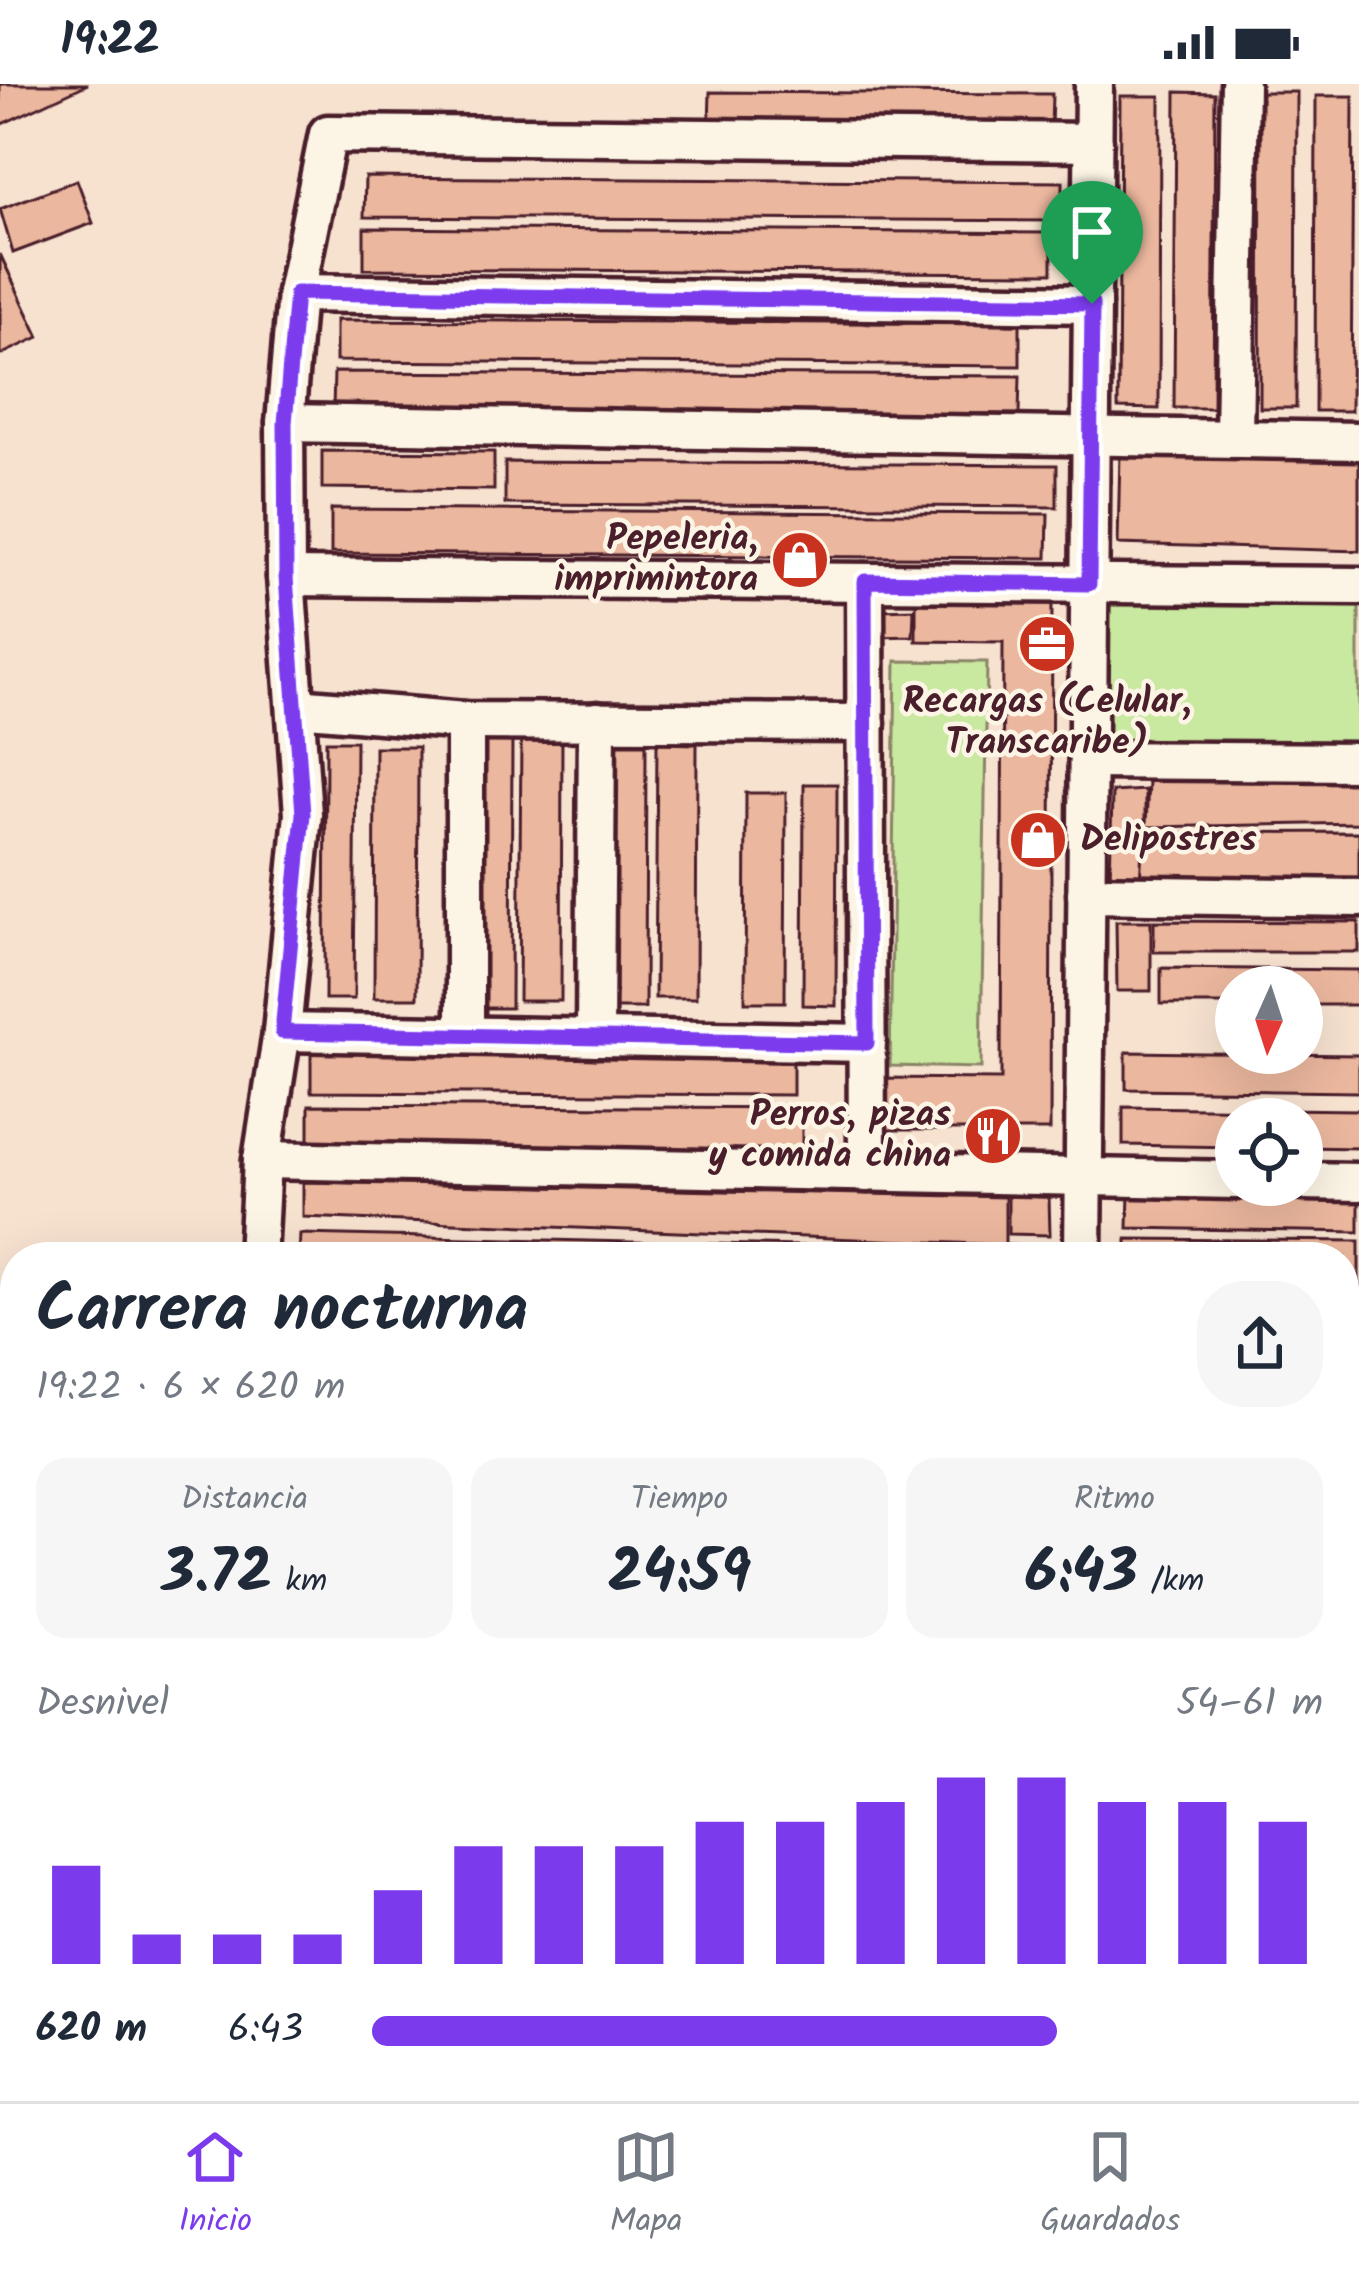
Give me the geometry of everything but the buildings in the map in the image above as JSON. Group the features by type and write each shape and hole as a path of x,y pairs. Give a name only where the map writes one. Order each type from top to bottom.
{"street":[{"path":"1083,1242 1094,84"},
{"path":"1234,437 1240,84"},
{"path":"258,1242 262,1160 282,1032 303,814 286,577 285,423 296,293 328,134 1094,142"},
{"path":"296,293 1092,304"},
{"path":"285,423 1359,440"},
{"path":"286,577 1359,586"},
{"path":"865,581 867,1173"},
{"path":"296,707 465,721 866,723"},
{"path":"465,721 465,1035"},
{"path":"595,1038 597,722"},
{"path":"1088,760 1359,762"},
{"path":"1086,895 1359,898"},
{"path":"282,1032 867,1043"},
{"path":"262,1160 1215,1180"},
{"path":"1323,1181 1359,1182"}],"green space":[{"path":"1106,603 1359,607 1359,744 1104,739"},
{"path":"896,661 987,662 981,1068 890,1066"}],"place":[{"name":"Pepeleria, imprimintora","path":"800,560"},
{"name":"Recargas (Celular, Transcaribe)","path":"1047,644"},
{"name":"Delipostres","path":"1038,840"},
{"name":"Perros, pizas y comida china","path":"993,1136"}],"route":[{"path":"296,293 1092,304 1089,584 865,581 867,1043 282,1032 303,814 286,577 285,423 296,293"}]}
